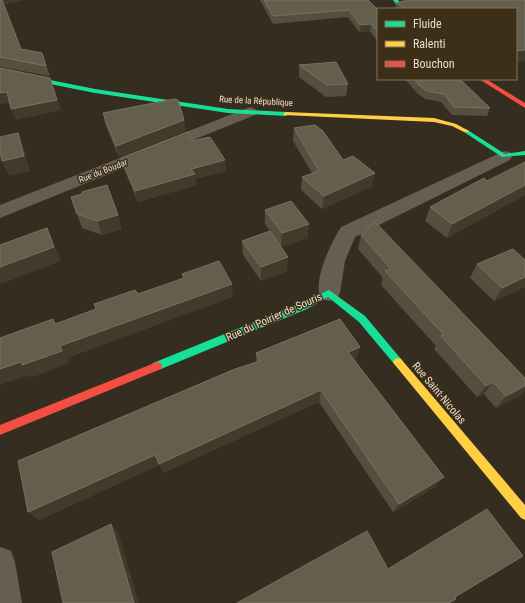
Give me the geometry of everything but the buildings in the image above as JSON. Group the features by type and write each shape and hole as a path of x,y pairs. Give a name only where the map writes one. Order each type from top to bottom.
{"street":[{"path":"395,0 402,8"},
{"name":"Rue de la République","path":"0,72 95,91 228,111 434,120 458,126 481,138 509,148"},
{"path":"484,80 525,106"},
{"path":"514,98 525,101"},
{"name":"Rue du Boudar","path":"0,212 250,112"},
{"name":"Rue du Poirier de Souris","path":"0,430 304,306 329,293 334,258 340,242 348,232 509,148 525,153"},
{"name":"Rue Saint-Nicolas","path":"329,293 362,319 525,514"},
{"path":"0,562 6,603"}],"traffic: fast":[{"path":"395,0 402,8"},
{"path":"0,72 95,91 228,111 286,114"},
{"path":"466,131 504,156 525,153"},
{"path":"157,366 304,306 329,293 362,319 398,362"}],"traffic: slow":[{"path":"286,114 434,120 454,125 466,131"},
{"path":"398,362 525,514"}],"traffic: jam":[{"path":"484,80 525,106"},
{"path":"0,430 157,366"}]}
